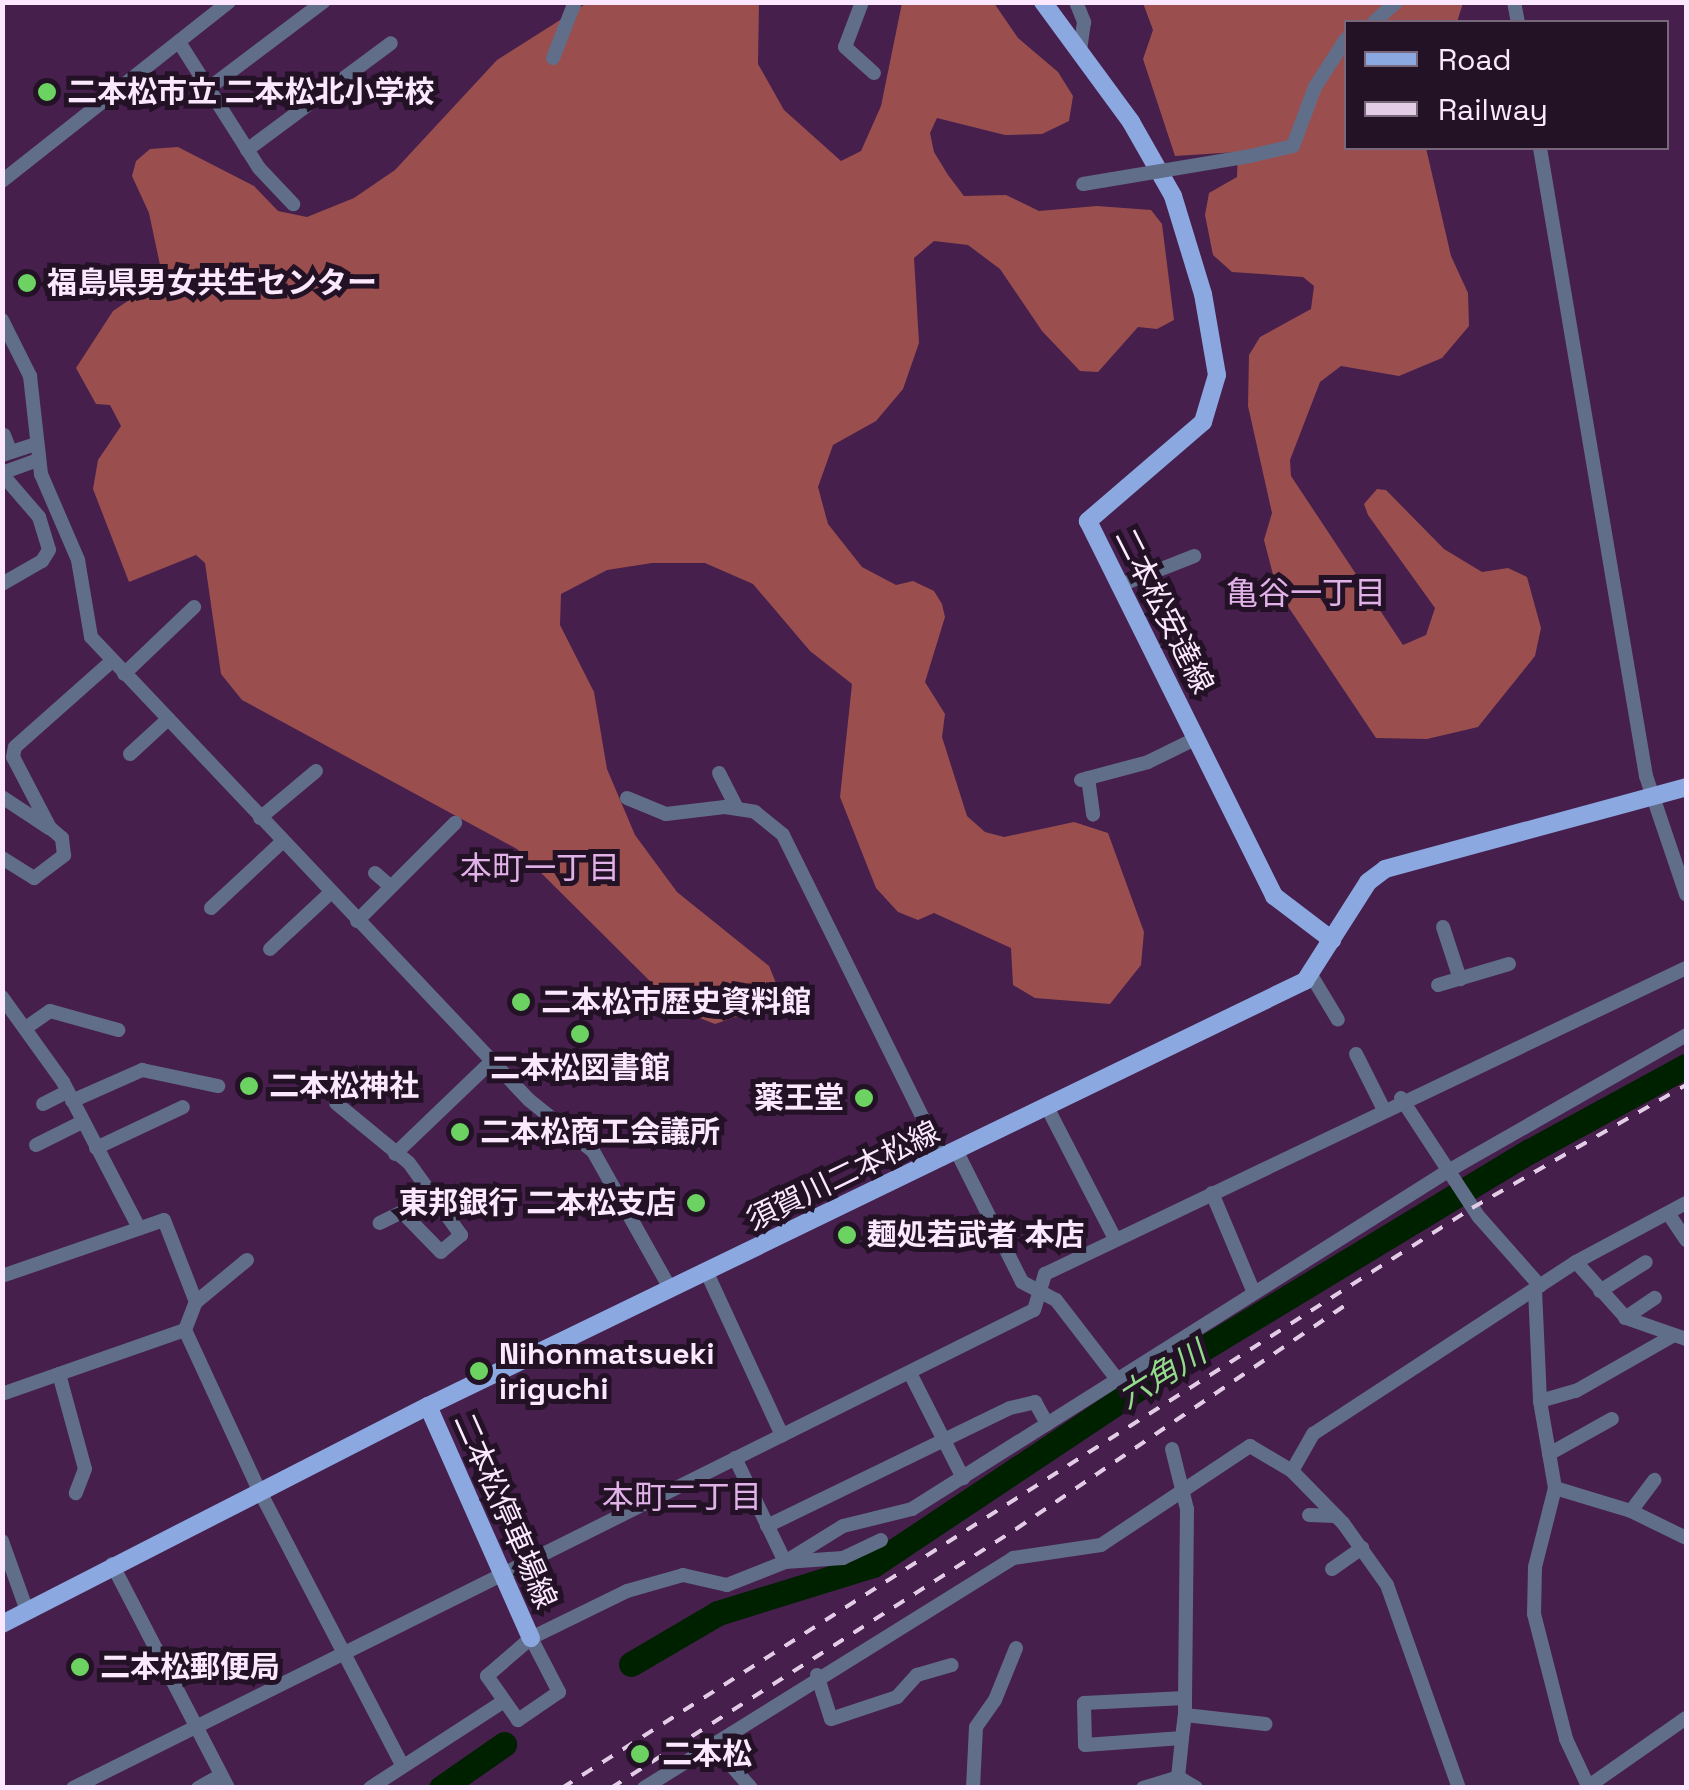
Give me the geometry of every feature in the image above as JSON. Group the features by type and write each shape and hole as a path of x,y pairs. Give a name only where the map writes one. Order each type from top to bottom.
{"main road":[{"name":"二本松安達線","path":"1043,2 1173,196 1203,294 1217,376 1204,422 1090,514 1090,527 1274,896 1332,940"},
{"path":"1311,976 1368,882 1385,869 1686,788"},
{"name":"須賀川二本松線","path":"2,1624 112,1564 428,1406 1047,1108 1311,976"},
{"name":"二本松停車場線","path":"428,1406 531,1638"}],"street":[{"path":"2,181 229,2"},
{"path":"553,58 575,2"},
{"path":"862,2 846,47 874,73"},
{"path":"1076,2 1084,22 1080,52"},
{"path":"1376,20 1396,2"},
{"path":"209,88 319,4"},
{"path":"179,42 247,150 293,204"},
{"path":"1083,184 1293,146 1315,87 1344,42"},
{"path":"247,150 391,43"},
{"path":"1540,150 1654,796 1686,894"},
{"path":"2,320 30,376 37,452 78,560 87,630 329,894 529,1100 592,1151 671,1290"},
{"path":"4,436 6,453 37,452"},
{"path":"2,584 42,562 49,550 39,516 2,473 37,452"},
{"path":"1118,586 1194,556"},
{"path":"124,674 194,607"},
{"path":"2,858 25,875 43,876 66,849 50,828 13,758 16,747 112,661"},
{"path":"130,754 168,720"},
{"path":"1093,815 1084,779 1148,762 1198,738"},
{"path":"260,818 316,772"},
{"path":"719,773 737,808"},
{"path":"2,797 50,828"},
{"path":"627,798 666,814 737,808 755,812 784,835 950,1155 1022,1282 1056,1300 1116,1378"},
{"path":"357,921 455,822"},
{"path":"211,908 282,842"},
{"path":"375,873 391,887"},
{"path":"270,949 329,894"},
{"path":"1443,927 1460,979"},
{"path":"1438,985 1508,964"},
{"path":"73,1788 194,1729 342,1649 1034,1310 1046,1274 1114,1239 1402,1098 1686,968"},
{"path":"1311,976 1338,1020"},
{"path":"2,997 27,1027 70,1096 139,1228"},
{"path":"27,1027 50,1010 118,1030"},
{"path":"531,1638 559,1692 518,1720 501,1703 489,1671 531,1638 590,1605 668,1578 693,1576 722,1586 785,1562 842,1526 912,1509 1448,1171 1686,1035"},
{"path":"1356,1054 1383,1108"},
{"path":"395,1154 493,1060"},
{"path":"44,1104 142,1070 218,1086"},
{"path":"1402,1098 1448,1171 1537,1288 1540,1400 1554,1488 1536,1567 1534,1614 1566,1740 1588,1787 1686,1718"},
{"path":"336,1103 409,1163 461,1234 442,1252 402,1212 379,1223"},
{"path":"96,1148 184,1107"},
{"path":"1047,1108 1114,1239"},
{"path":"36,1145 82,1122"},
{"path":"1212,1193 1254,1293"},
{"path":"1292,1471 1313,1434 1576,1262 1670,1216 1686,1203"},
{"path":"1670,1216 1686,1240"},
{"path":"2,1276 164,1220 196,1302"},
{"path":"247,1260 196,1302 185,1330 259,1490 401,1762"},
{"path":"1576,1262 1625,1318 1680,1337"},
{"path":"1600,1291 1646,1262"},
{"path":"706,1273 782,1435"},
{"path":"1625,1318 1655,1298"},
{"path":"2,1394 185,1330"},
{"path":"1540,1400 1576,1391 1680,1337"},
{"path":"910,1372 963,1478"},
{"path":"59,1374 84,1469 76,1492"},
{"path":"768,1526 944,1440 1035,1402 1047,1424"},
{"path":"1549,1454 1612,1419"},
{"path":"644,1788 710,1741 1012,1558 1101,1545 1250,1446 1292,1471 1336,1516 1362,1548 1397,1604 1459,1788"},
{"path":"1172,1449 1185,1487 1185,1715 1178,1777"},
{"path":"735,1458 785,1562"},
{"path":"1631,1511 1654,1480"},
{"path":"1554,1488 1631,1511 1686,1538"},
{"path":"1308,1515 1336,1516"},
{"path":"785,1562 843,1558 881,1540"},
{"path":"2,1541 28,1611"},
{"path":"1332,1569 1362,1548"},
{"path":"112,1564 194,1729 225,1781 198,1788"},
{"path":"973,1788 976,1727 995,1700 1016,1648"},
{"path":"817,1675 832,1719 897,1697 916,1675 952,1665"},
{"path":"1182,1738 1085,1745 1084,1703 1185,1698"},
{"path":"370,1788 401,1762 501,1703"},
{"path":"1185,1715 1265,1724"},
{"path":"710,1741 751,1788"},
{"path":"1142,1788 1178,1777 1196,1788"}],"shaded area":[{"path":"759,2 758,64 784,110 841,161 861,151 881,106 902,3 994,3 1018,38 1058,72 1073,96 1069,121 1042,134 1005,135 937,118 930,133 934,152 948,175 964,196 1006,195 1039,211 1097,206 1151,210 1162,224 1174,320 1157,329 1138,327 1098,372 1080,371 1042,331 1000,269 968,245 934,241 914,258 919,343 903,389 876,421 833,445 818,487 828,524 862,567 896,585 913,581 934,591 942,604 945,617 925,682 945,714 942,737 967,816 985,832 1004,837 1074,822 1108,833 1144,932 1141,965 1110,1004 1035,998 1013,985 1011,948 934,913 918,920 898,912 876,888 840,797 852,684 810,651 753,584 705,563 652,563 607,570 561,594 560,625 594,692 607,769 635,835 677,892 769,966 776,983 750,1012 715,1024 679,1010 517,849 242,700 221,674 205,563 196,555 129,582 93,489 98,460 121,426 110,405 96,404 76,368 113,311 141,292 160,265 149,213 132,176 136,161 150,149 178,147 254,186 278,211 307,217 354,198 395,170 497,60 587,3"},
{"path":"1143,3 1463,3 1458,20 1344,20 1344,150 1426,150 1451,256 1468,293 1469,326 1442,358 1399,376 1341,366 1320,382 1290,460 1291,476 1403,645 1426,635 1435,608 1368,515 1364,504 1377,489 1386,490 1444,549 1482,572 1508,568 1527,577 1541,628 1535,656 1478,727 1427,739 1376,738 1277,590 1264,540 1272,513 1248,406 1249,355 1260,337 1311,309 1314,286 1303,277 1232,272 1213,255 1205,215 1209,193 1237,177 1238,152 1175,156 1143,59 1153,30"}],"waterway":[{"name":"六角川","path":"631,1664 718,1613 873,1565 1138,1388 1530,1151 1686,1066"},
{"name":"六角川","path":"441,1788 504,1744"}],"railway":[{"path":"562,1788 1472,1208 1686,1085"},
{"path":"611,1788 1016,1529 1346,1305"}],"place":[{"name":"二本松市立 二本松北小学校","path":"47,92"},
{"name":"福島県男女共生センター","path":"27,283"},
{"name":"二本松市歴史資料館","path":"521,1002"},
{"name":"二本松図書館","path":"580,1034"},
{"name":"二本松神社","path":"249,1086"},
{"name":"薬王堂","path":"864,1098"},
{"name":"二本松商工会議所","path":"460,1132"},
{"name":"東邦銀行 二本松支店","path":"696,1203"},
{"name":"麺処若武者 本店","path":"847,1235"},
{"name":"Nihonmatsueki iriguchi","path":"479,1371"},
{"name":"二本松郵便局","path":"80,1667"},
{"name":"二本松","path":"640,1754"}],"district":[{"name":"亀谷一丁目","path":"1306,593"},
{"name":"本町一丁目","path":"540,868"},
{"name":"本町二丁目","path":"682,1497"}]}
